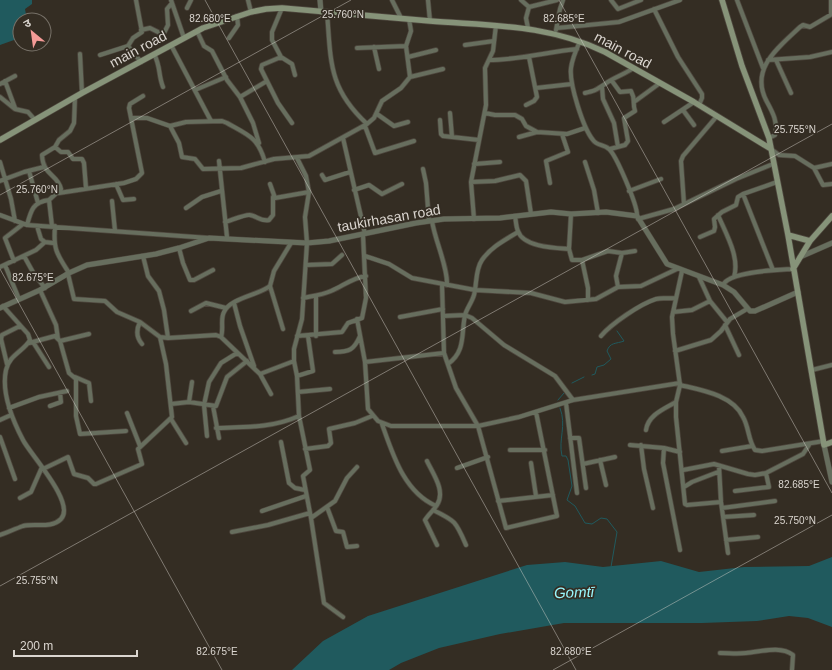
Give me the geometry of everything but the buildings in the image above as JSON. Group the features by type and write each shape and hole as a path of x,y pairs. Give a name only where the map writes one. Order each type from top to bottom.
{"main road":[{"path":"722,0 742,66 769,138 788,235 824,443 832,442"},
{"name":"main road","path":"0,140 82,93 197,31 251,12 282,8 556,31 605,52 696,103 771,149"},
{"path":"793,268 810,241 832,216"},
{"path":"788,235 810,241"}],"street":[{"path":"100,55 128,46 132,38 140,34 141,30 136,10 136,0"},
{"path":"187,8 191,0"},
{"path":"248,0 251,12"},
{"path":"320,0 324,12 332,70 344,100 366,125 374,152 414,141"},
{"path":"392,0 401,18"},
{"path":"428,0 431,10 430,21"},
{"path":"521,0 529,7"},
{"path":"529,7 557,0"},
{"path":"564,0 560,9 556,31 619,22 680,0"},
{"path":"611,0 618,9 641,0"},
{"path":"737,0 763,68 762,92 776,124 775,135 769,138"},
{"path":"763,68 768,60 800,27 804,25 810,27 831,14 831,0"},
{"path":"141,30 150,28 160,33 164,33 168,25 167,9 172,1"},
{"path":"172,1 184,38"},
{"path":"528,28 526,18 529,7"},
{"path":"282,8 272,35 278,52 281,57 292,64 295,75"},
{"path":"654,9 678,57 702,94 702,98 696,103 664,122"},
{"path":"229,38 238,25 237,16"},
{"path":"409,19 411,31 406,46 410,77"},
{"path":"474,218 471,182 485,113 487,93 485,68 489,60 494,41 496,25"},
{"path":"197,31 204,46 212,51 226,77 240,97 253,123 265,162"},
{"path":"465,45 494,41"},
{"path":"580,41 571,67 572,84 585,128 596,143 610,150 636,204 638,218 664,261 679,270 723,285 734,292 750,311 755,311 798,292"},
{"path":"171,45 211,121"},
{"path":"128,46 141,62"},
{"path":"357,48 406,46"},
{"path":"374,47 379,68"},
{"path":"489,60 530,57 577,49"},
{"path":"408,57 436,50"},
{"path":"768,60 810,57 832,52"},
{"path":"80,54 82,93"},
{"path":"154,54 160,68 160,79 163,87"},
{"path":"281,57 261,66 267,81 292,124"},
{"path":"526,105 536,99 536,88 530,57"},
{"path":"776,60 792,93"},
{"path":"170,126 179,143 182,157 195,159 203,169 241,168 274,159 309,156 366,125 377,114 382,101 401,88 410,77 443,68"},
{"path":"585,93 599,90 604,84 612,81 633,68"},
{"path":"0,84 15,76"},
{"path":"195,90 226,77"},
{"path":"5,81 15,109"},
{"path":"240,97 267,81"},
{"path":"610,150 628,141 624,119 626,116 635,111 635,98 631,91 628,90 620,92 612,81"},
{"path":"634,102 660,83"},
{"path":"536,88 572,84"},
{"path":"602,87 603,99 614,123 618,147"},
{"path":"14,261 5,238 25,225 34,206 38,203 49,200 59,193 116,184 136,179 142,173 131,118 130,105 143,96"},
{"path":"0,97 15,109 28,112 35,120"},
{"path":"59,193 61,186 47,172 44,167 42,155 55,147 59,140 70,131 74,123 75,97"},
{"path":"683,110 694,125"},
{"path":"450,113 452,137"},
{"path":"485,113 495,115 515,115 522,119 526,126 537,132"},
{"path":"377,114 394,126 408,122"},
{"path":"684,204 681,161 683,156 717,116"},
{"path":"131,118 147,118 170,126 186,122 227,122 260,145"},
{"path":"440,120 441,134 452,137 479,140"},
{"path":"519,137 537,132 562,134 585,128"},
{"path":"550,183 546,161 568,152 562,134"},
{"path":"297,336 316,336 342,332 348,323 362,318 366,276 364,235 343,138"},
{"path":"55,147 61,152 68,152 73,159 82,158 84,163 86,188"},
{"path":"771,149 779,155 794,156 814,168 823,185 832,184"},
{"path":"297,158 306,176 309,192 305,217 307,243 302,319 294,349 299,416 310,470 303,475 311,515 324,603 342,617"},
{"path":"219,161 227,238"},
{"path":"0,162 6,179 15,221"},
{"path":"474,164 500,162"},
{"path":"585,162 592,180 598,213"},
{"path":"638,218 674,209 736,179 773,164"},
{"path":"814,168 832,164"},
{"path":"0,181 29,170 44,167"},
{"path":"423,169 430,221 447,276 444,285 442,309 444,353 456,388 478,426 488,457 504,525 509,528 556,517 545,450 536,412"},
{"path":"29,170 38,203"},
{"path":"322,175 325,180 350,172"},
{"path":"471,182 495,181 520,175 526,181 531,214"},
{"path":"629,191 661,178"},
{"path":"700,237 714,231 714,219 736,205 738,198 743,194 777,182"},
{"path":"116,184 123,200 134,200"},
{"path":"225,222 239,219 245,215 251,215 265,221 269,220 273,215 273,197 270,184"},
{"path":"354,190 369,185 382,194 402,184"},
{"path":"186,208 202,197 221,191"},
{"path":"273,197 279,198 309,192"},
{"path":"743,194 773,270"},
{"path":"49,200 53,226 53,243 68,273 74,299 105,301 117,312 140,322 160,337 168,338 216,335 221,337 255,368 271,394"},
{"path":"112,201 115,231"},
{"name":"taukirhasan road","path":"1,307 42,289 68,273 87,265 179,248 209,238 307,243 364,235 430,221 516,216 551,212 571,214 598,213 638,218"},
{"path":"0,214 25,225 209,238"},
{"path":"571,214 569,249 572,260 582,260 608,252 622,253 635,251"},
{"path":"516,216 518,232 523,239 532,244 569,249"},
{"path":"718,216 732,249 736,269 734,277"},
{"path":"37,226 39,237 45,242 53,243"},
{"path":"448,364 457,357 462,342 466,313 475,290 478,267 482,259 500,242 518,232"},
{"path":"0,267 24,256 45,242"},
{"path":"283,329 270,286 274,271 291,243"},
{"path":"800,256 832,243"},
{"path":"179,248 190,280 194,280 213,270"},
{"path":"618,287 616,276 622,253"},
{"path":"306,265 332,264 342,255"},
{"path":"24,256 42,289 56,325 69,373 89,383 91,401"},
{"path":"142,256 148,276 159,291 164,310 168,338"},
{"path":"365,256 389,264 412,278 475,290 531,293 566,302 596,299 618,287 641,286 679,270"},
{"path":"582,260 588,288 588,300"},
{"path":"5,265 19,299"},
{"path":"723,285 727,279 753,272 793,268"},
{"path":"679,270 673,312 673,334 680,384 676,402 686,505 721,502"},
{"path":"303,298 316,296 331,291 354,278 366,276"},
{"path":"699,277 710,302 726,324 739,356"},
{"path":"221,337 224,329 222,314 226,308 270,286"},
{"path":"316,296 316,336"},
{"path":"601,336 611,326 645,304 656,299 675,298"},
{"path":"673,312 692,310 710,302"},
{"path":"191,311 206,303 226,308"},
{"path":"234,303 240,326 255,368"},
{"path":"1,307 30,338 31,343 49,367"},
{"path":"400,318 442,309"},
{"path":"675,351 711,340 726,324 747,309"},
{"path":"443,316 466,313 504,345 555,376 573,400"},
{"path":"357,319 365,362 367,402 372,416 382,424 391,426 478,426 506,421 573,400 680,384 717,396 729,402 738,409 743,416 752,446 755,450 762,451 824,443 832,482"},
{"path":"140,322 137,328 138,338 142,344"},
{"path":"7,365 1,338 2,335 20,326"},
{"path":"0,535 24,526 47,525 61,519 64,511 61,498 42,468 26,447 11,415 5,377 7,365 11,358 31,343 52,336 59,340 88,334"},
{"path":"297,376 313,371 308,336"},
{"path":"335,352 350,351 355,346 360,336"},
{"path":"20,498 31,492 42,468 68,457 74,474 88,478 94,484 142,464 137,452 140,446 171,419 172,414 166,364 160,337"},
{"path":"207,436 204,405 210,382 218,367 237,353"},
{"path":"365,362 444,353"},
{"path":"171,404 189,402 213,406 217,405 227,377 247,361"},
{"path":"260,374 294,361"},
{"path":"812,370 832,365"},
{"path":"76,377 76,416 80,434 84,435 126,431"},
{"path":"189,402 192,382"},
{"path":"298,392 330,389"},
{"path":"9,408 39,397 67,391"},
{"path":"50,406 61,402 60,393"},
{"path":"0,397 7,396"},
{"path":"646,430 647,423 651,418 676,402"},
{"path":"566,403 577,493"},
{"path":"213,406 219,438"},
{"path":"127,413 140,446"},
{"path":"0,420 11,415"},
{"path":"216,428 273,425 284,423 299,416"},
{"path":"305,450 328,446 331,443 329,429 355,423 372,416"},
{"path":"171,419 186,443"},
{"path":"382,424 390,449 409,485 425,500 436,506"},
{"path":"0,437 15,479"},
{"path":"570,438 579,438 586,488"},
{"path":"281,442 289,483 295,488 305,490"},
{"path":"630,445 664,448 680,452"},
{"path":"641,445 644,469 653,508"},
{"path":"683,470 710,464 755,474 766,472 803,454 809,445"},
{"path":"722,451 752,446"},
{"path":"664,448 662,460 680,550"},
{"path":"510,450 545,450"},
{"path":"457,468 488,457"},
{"path":"583,464 615,457"},
{"path":"600,460 606,485"},
{"path":"427,461 440,490 440,499 425,520 437,545"},
{"path":"531,463 536,496"},
{"path":"719,466 718,472 721,502 728,553"},
{"path":"232,532 311,515 327,508 336,501 347,478 357,467"},
{"path":"684,487 692,482 718,472"},
{"path":"735,491 769,487 766,472"},
{"path":"498,501 553,494"},
{"path":"262,511 306,496"},
{"path":"722,508 775,501"},
{"path":"327,508 336,531 343,532 347,547 357,546"},
{"path":"433,510 448,517 456,524 466,545"},
{"path":"723,517 754,515"},
{"path":"726,540 758,537"},
{"path":"720,653 746,653 755,651 788,652 792,656 792,670"}],"water":[{"path":"0,0 32,0 32,4 25,9 26,12 12,12 12,41 0,45"},
{"name":"Gomtī","path":"832,557 832,627 808,618 789,616 757,621 702,623 564,623 500,634 439,648 401,663 389,670 292,670 323,641 368,616 527,565 565,562 603,567 661,561 699,572 744,567 809,566"}],"waterway":[{"path":"592,375 595,374 597,367 604,365 611,359 607,351 608,348 614,344 624,341 617,331"},
{"path":"572,383 584,377"},
{"path":"558,400 564,393"},
{"path":"560,408 563,421 561,450 562,456 566,456 568,460 572,486 567,500 575,506 585,523 592,524 601,518 607,519 617,532 611,567"}]}
